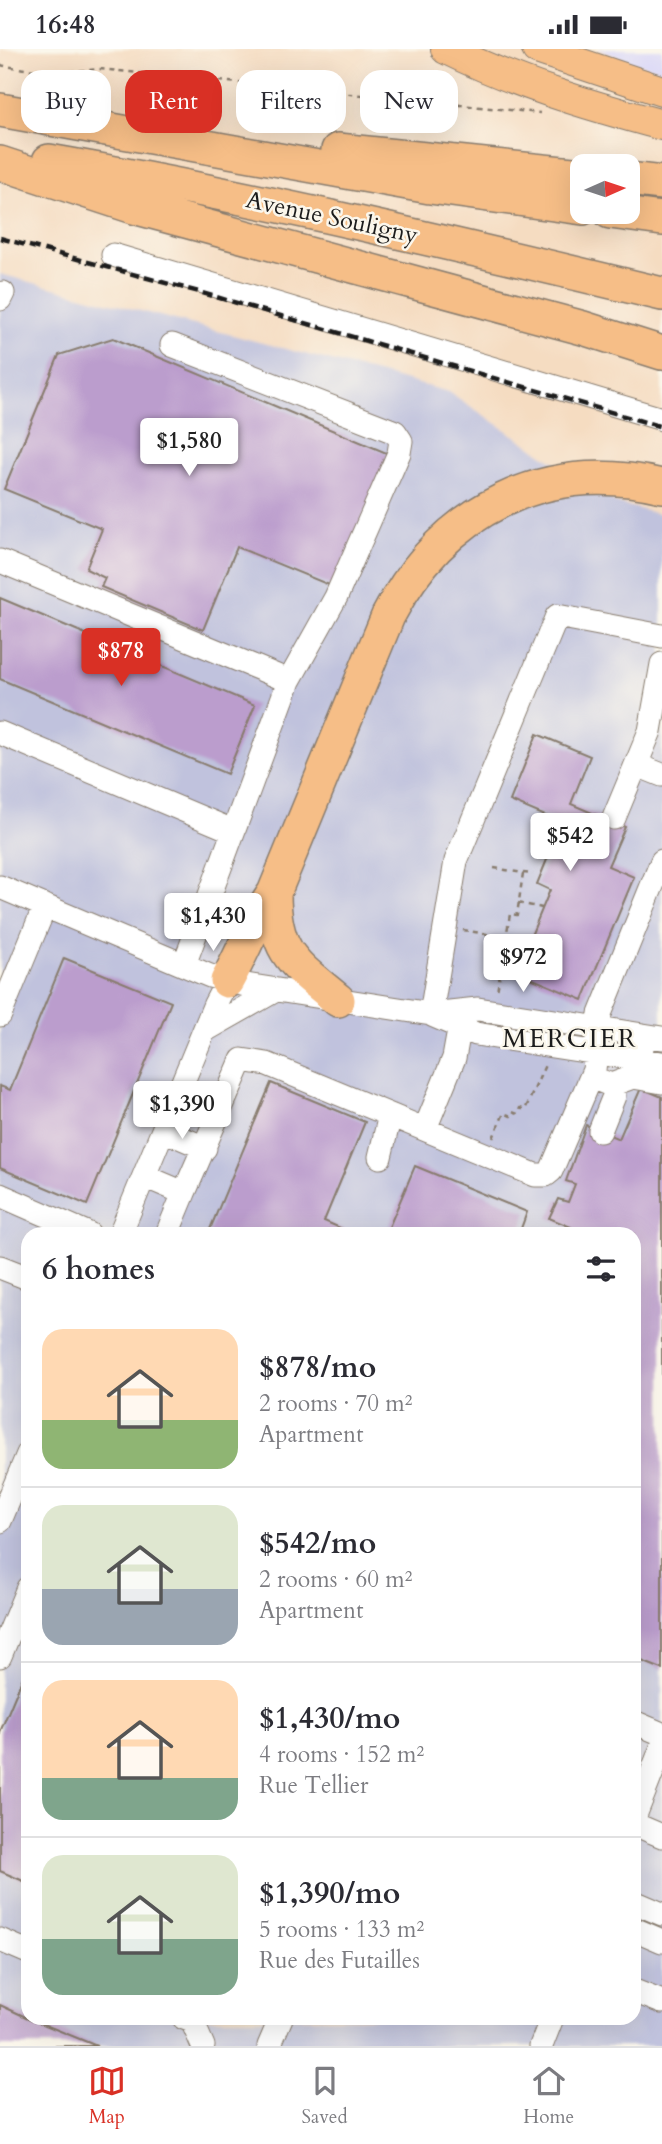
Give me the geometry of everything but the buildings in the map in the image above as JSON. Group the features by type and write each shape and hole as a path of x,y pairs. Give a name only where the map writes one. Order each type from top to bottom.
{"highway":[{"name":"Avenue Souligny","path":"0,110 21,114"},
{"path":"111,126 570,174"},
{"name":"Avenue Souligny","path":"111,130 430,187 570,206"},
{"name":"Avenue Souligny","path":"0,153 139,177 375,225 662,294"},
{"path":"0,163 134,207 583,328 662,353"},
{"path":"640,180 662,183"},
{"path":"640,216 662,219"},
{"path":"375,225 662,280"},
{"path":"227,981 258,916 274,893 388,616 409,580 436,546 487,508 546,485 609,479 662,486"},
{"path":"274,893 275,922 286,951 297,966 338,1000"}],"main road":[{"path":"446,49 488,70 544,90 662,125"},
{"path":"537,49 637,85 662,91"}],"street":[{"path":"113,255 662,419"},
{"path":"172,345 395,432 401,441 399,453 336,597 289,681 184,965"},
{"path":"0,561 289,681"},
{"path":"431,1014 456,861 557,616 662,636"},
{"path":"614,818 637,765 656,733 662,664"},
{"path":"0,733 233,831"},
{"path":"637,765 662,775"},
{"path":"170,1227 242,1060 267,1064 535,1175 546,1175 560,1153 591,1077 597,1053 600,1014 662,861"},
{"path":"2,893 45,906 227,981 462,1019 476,1034 597,1053 662,1082"},
{"path":"0,1014 45,906"},
{"path":"123,1227 227,981"},
{"path":"204,1031 276,990"},
{"path":"425,1129 454,1058 462,1019 478,1009 653,1036 637,1071 614,1096 600,1131"},
{"path":"591,1077 606,1084 637,1071"},
{"path":"380,1157 390,1115"},
{"path":"163,1131 205,1148"},
{"path":"144,1176 184,1193"},
{"path":"0,1195 73,1227"},
{"path":"0,1267 21,1275"},
{"path":"0,1521 21,1471"},
{"path":"0,1656 21,1605"},
{"path":"641,1725 662,1734"},
{"path":"641,1800 662,1747"},
{"path":"641,1827 662,1836"},
{"path":"641,1905 662,1914"},
{"path":"641,1932 662,1941"},
{"path":"0,1940 21,1949"},
{"path":"641,1994 662,2003"},
{"path":"194,2025 203,2046"},
{"path":"269,2046 278,2025"},
{"path":"541,2046 549,2025"}],"path":[{"path":"0,65 58,73 99,69 545,114"},
{"path":"494,868 533,874"},
{"path":"504,912 517,915 523,873"},
{"path":"518,903 542,908"},
{"path":"496,995 510,914"},
{"path":"456,929 506,937"},
{"path":"496,960 503,958 519,963"},
{"path":"496,1130 504,1113 511,1116 512,1112 518,1114 520,1108 525,1110 546,1063"}],"shaded area":[{"path":"597,49 662,49 662,70 634,63"},
{"path":"0,274 449,392 616,503 662,515 662,2046 0,2046"}],"railway":[{"path":"0,238 199,292 662,427"}],"district":[{"name":"MERCIER","path":"570,1038"}]}
